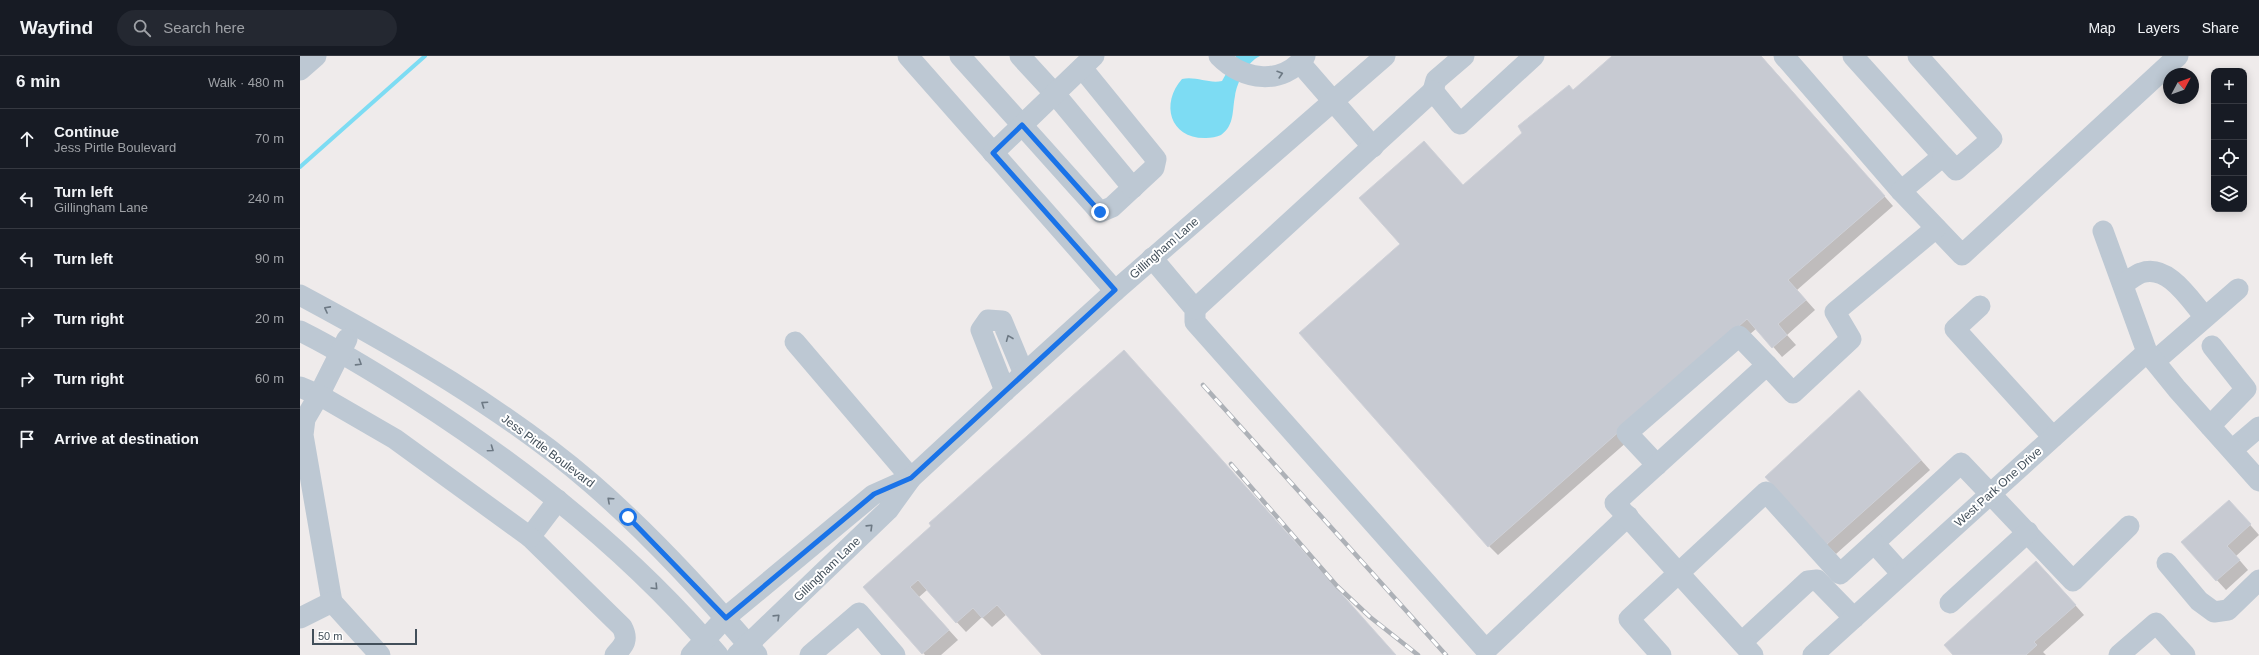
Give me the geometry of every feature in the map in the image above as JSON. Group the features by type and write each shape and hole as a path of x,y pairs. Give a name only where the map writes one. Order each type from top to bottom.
{"street":[{"path":"300,70 316,56"},
{"path":"908,56 1115,290"},
{"path":"960,56 1022,125 1100,212 1112,207 1133,188 1154,168 1156,159 1088,62 1055,94 1022,125 993,153"},
{"path":"1020,56 1055,94 1133,188"},
{"name":"Gillingham Lane","path":"748,651 888,510 911,478 1115,290 1386,56"},
{"path":"1195,310 1433,91 1436,80 1464,56"},
{"path":"1433,91 1460,124 1534,56"},
{"path":"1784,56 1901,191 1962,255 2178,56"},
{"path":"1854,56 1956,170 1992,139 1918,56"},
{"path":"1222,59 1248,76 1267,78 1279,75 1303,59 1334,101 1372,146"},
{"path":"1901,191 1943,156"},
{"path":"1656,465 1627,433 1739,336 1793,392 1850,339 1835,312 1936,228"},
{"path":"2103,231 2151,356 2177,390 2259,481"},
{"path":"1152,258 1195,310 1195,322 1486,650 1628,516"},
{"path":"2123,284 2142,272 2154,271 2169,276 2205,317"},
{"name":"West Park One Drive","path":"1813,655 2053,437 2151,356 2205,317 2238,289"},
{"name":"Jess Pirtle Boulevard","path":"300,295 354,324 436,373 487,406 591,483 628,517 726,618 748,651"},
{"path":"1980,306 1955,329 2053,437"},
{"path":"1005,391 981,330 988,320 1002,321 1024,374"},
{"path":"354,324 319,395 305,419 303,435 332,602 380,655"},
{"path":"300,331 340,351 451,421 558,500 642,574 712,647"},
{"path":"795,342 911,478"},
{"path":"2210,426 2246,389 2212,346"},
{"path":"1767,365 1614,503 1679,571 1748,649 1808,581 1818,580 1854,618"},
{"path":"300,387 319,395 395,439 530,537 622,628 626,636 626,642 615,655"},
{"path":"2232,450 2259,427"},
{"path":"1661,655 1629,619 1679,571 1766,492 1840,574 1961,463 2073,581 2129,526"},
{"name":"Gillingham Lane","path":"691,655 712,647 726,618 874,494 911,478"},
{"path":"530,537 558,500"},
{"path":"1950,603 2028,532"},
{"path":"1874,543 1902,574"},
{"path":"2167,563 2199,601 2214,612 2228,610 2259,580"},
{"path":"300,618 332,602"},
{"path":"810,655 859,613 895,655"},
{"path":"2119,655 2156,622 2185,655"}],"water":[{"path":"1236,56 1260,56 1251,63 1240,79 1236,91 1229,127 1221,135 1212,138 1194,137 1184,133 1172,118 1170,109 1171,99 1175,89 1182,79 1187,78 1212,82 1222,81"}],"building":[{"path":"1612,56 1761,56 1885,196 1788,280 1806,300 1778,324 1787,335 1772,348 1747,319 1488,547 1299,333 1400,244 1359,198 1424,141 1463,185 1522,133 1518,126 1569,85 1573,90"},
{"path":"1124,350 1396,655 1042,655 997,605 982,618 973,608 956,623 918,580 910,587 949,630 922,654 863,587 931,526 929,523"},
{"path":"1859,390 1921,460 1826,545 1765,477"},
{"path":"2229,500 2251,524 2227,546 2240,560 2216,581 2181,542"},
{"path":"2036,561 2076,605 2034,642 2037,645 2026,655 1953,655 1944,645"}],"waterway":[{"path":"300,167 425,56"}],"railway":[{"path":"1203,385 1446,655"},
{"path":"1231,464 1337,586 1370,617 1418,655"}],"route":[{"path":"628,517 726,618 874,494 911,478 1115,290 993,153 1022,125 1100,212"}]}
